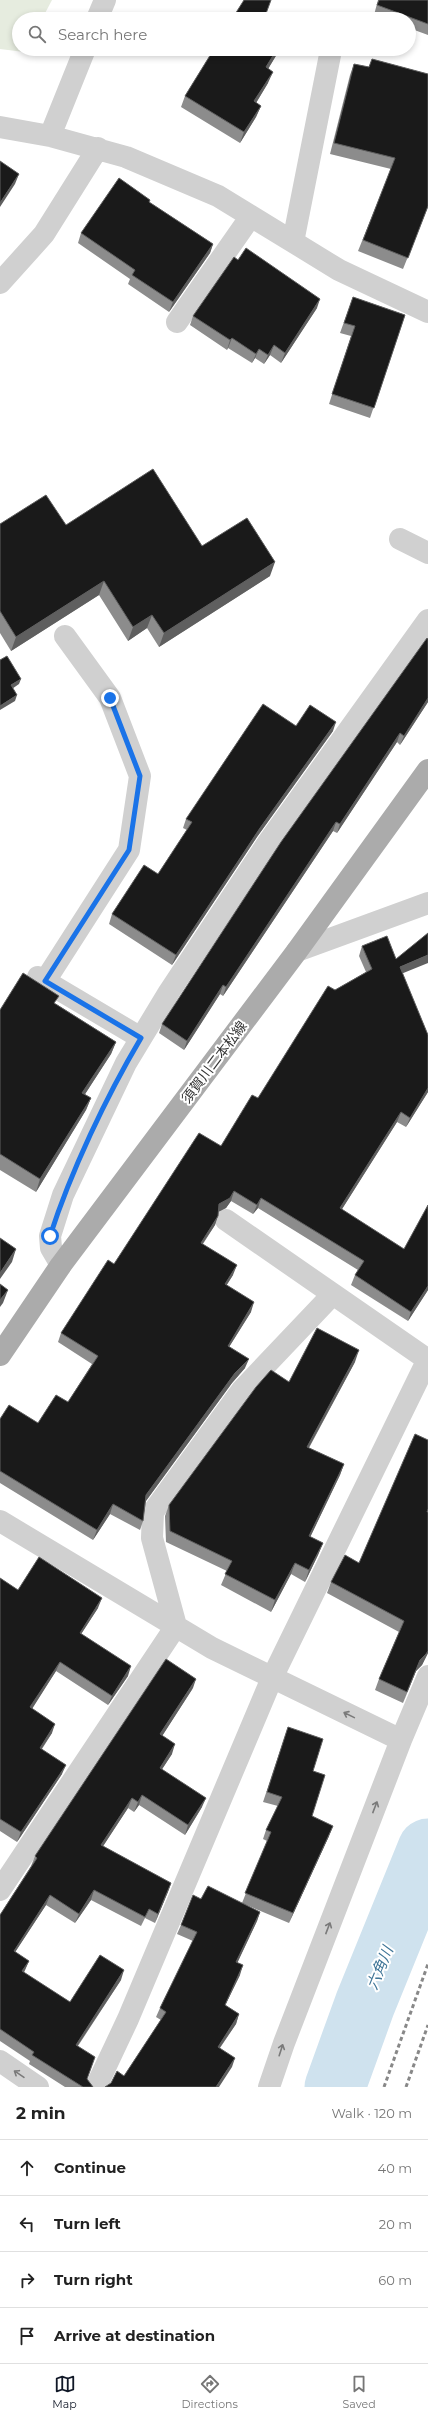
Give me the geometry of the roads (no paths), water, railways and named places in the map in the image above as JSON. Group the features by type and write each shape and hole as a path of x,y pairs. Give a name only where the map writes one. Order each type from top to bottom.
{"main road":[{"name":"須賀川二本松線","path":"0,1355 61,1265 297,951 428,770"}],"street":[{"path":"100,12 105,0"},
{"path":"50,136 82,56"},
{"path":"293,242 330,56"},
{"path":"0,127 50,136 98,148 126,157 218,196 339,270 428,312"},
{"path":"0,283 44,234 98,148"},
{"path":"177,322 251,216"},
{"path":"400,539 428,553"},
{"path":"61,1265 51,1248 50,1236 63,1195 126,1063 168,992 267,844 428,620"},
{"path":"65,636 110,698 140,776 129,850 41,979 141,1038"},
{"path":"297,951 428,903"},
{"path":"96,2087 128,2019 272,1678 428,1360 226,1220"},
{"path":"0,1890 176,1626 152,1538 153,1512 242,1390 333,1294"},
{"path":"0,1521 212,1648 400,1740"},
{"path":"269,2087 284,2043 400,1740 428,1676"},
{"path":"0,2061 38,2087"}],"waterway":[{"name":"六角川","path":"335,2087 365,2004 428,1849"}],"railway":[{"path":"384,2087 428,1964"},
{"path":"406,2087 428,2025"}]}
